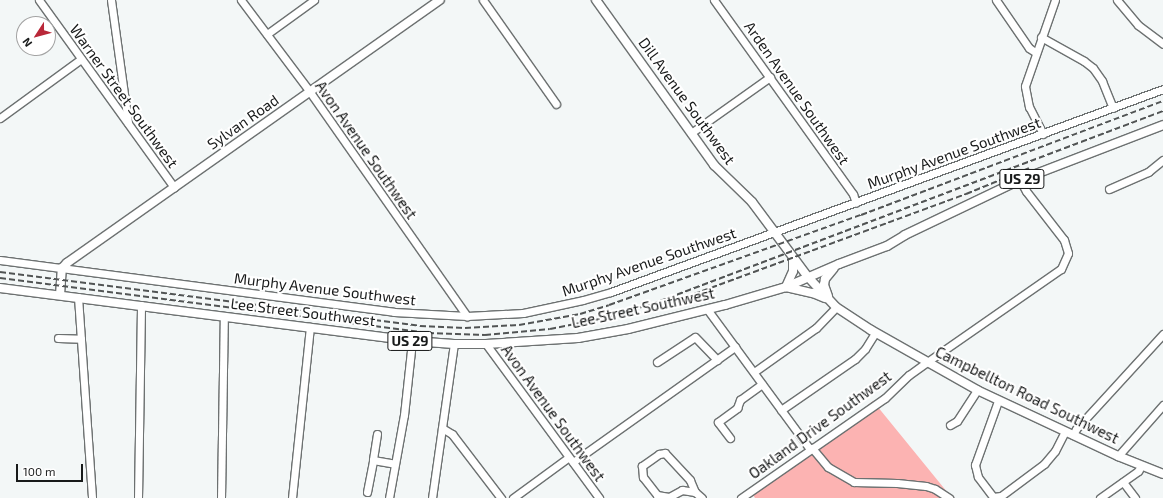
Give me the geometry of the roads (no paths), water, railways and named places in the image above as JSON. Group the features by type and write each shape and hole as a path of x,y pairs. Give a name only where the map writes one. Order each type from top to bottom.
{"main road":[{"name":"Sylvan Road","path":"62,268 82,252 440,0"},
{"name":"Dill Avenue Southwest","path":"596,0 714,165 752,202 793,257"},
{"name":"Lee Street Southwest","path":"0,288 60,294 412,341 454,344 486,344 578,338 628,329 786,287 839,264 887,246 905,235 1020,180 1163,125"},
{"path":"793,257 793,270 786,287 813,293 830,300"},
{"name":"Campbellton Road Southwest","path":"793,257 808,277 836,307 875,333 977,390 1118,456 1163,474"},
{"path":"830,300 825,290 825,279 831,270 839,264"},
{"path":"60,294 62,268"}],"street":[{"name":"Warner Street Southwest","path":"39,0 174,187"},
{"path":"111,0 128,124"},
{"name":"Avon Avenue Southwest","path":"241,0 310,92 467,316"},
{"path":"266,34 314,0"},
{"path":"483,0 556,104"},
{"name":"Arden Avenue Southwest","path":"714,0 853,194 856,203"},
{"path":"996,0 1030,48 1035,52"},
{"path":"1043,134 1029,108 1025,94 1026,79 1054,0"},
{"path":"1117,0 1138,24 1163,44"},
{"path":"1041,37 1084,61 1093,68 1102,81 1113,108"},
{"path":"0,118 81,59"},
{"path":"691,133 770,78"},
{"name":"Murphy Avenue Southwest","path":"0,260 423,315 467,316 523,313 583,300 856,203 1163,89"},
{"path":"1109,189 1148,172 1163,160"},
{"name":"Oakland Drive Southwest","path":"741,498 884,398 909,375 927,362 1061,269 1068,258 1064,240 1026,191 1020,180"},
{"path":"78,297 92,498"},
{"path":"138,498 141,305"},
{"path":"754,372 816,328 836,307"},
{"path":"707,309 781,410 811,449 828,468 854,482 897,483 926,486 935,489 949,498"},
{"path":"221,498 224,316"},
{"path":"292,498 310,327"},
{"path":"781,410 855,359 865,349 875,333"},
{"path":"1073,435 1076,429 1163,334"},
{"path":"657,362 695,337 717,360"},
{"path":"58,338 81,339"},
{"path":"389,498 404,415 412,341"},
{"path":"432,498 454,344"},
{"name":"Avon Avenue Southwest","path":"486,344 599,498"},
{"path":"513,498 735,347"},
{"path":"730,438 718,422 737,408 740,400 762,384"},
{"path":"950,425 957,421 977,390"},
{"path":"998,400 975,465 978,477 993,496 1001,496 1044,464 1055,452 1065,431"},
{"path":"1118,456 1163,405"},
{"path":"442,428 452,434 501,498"},
{"path":"367,492 377,434"},
{"path":"694,492 690,480 665,453 659,454 642,466 643,477 658,495 669,497 682,490 694,492 702,498"},
{"path":"373,460 395,464"},
{"path":"1100,498 1138,471 1141,466"},
{"path":"1123,482 1135,498"}],"railway":[{"path":"0,272 420,326 465,328 519,325 580,314 609,305 861,215 1163,101"},
{"path":"0,278 428,333 485,335 550,329 610,317 660,301 1163,111"},
{"path":"694,294 966,194 1029,168"}]}
